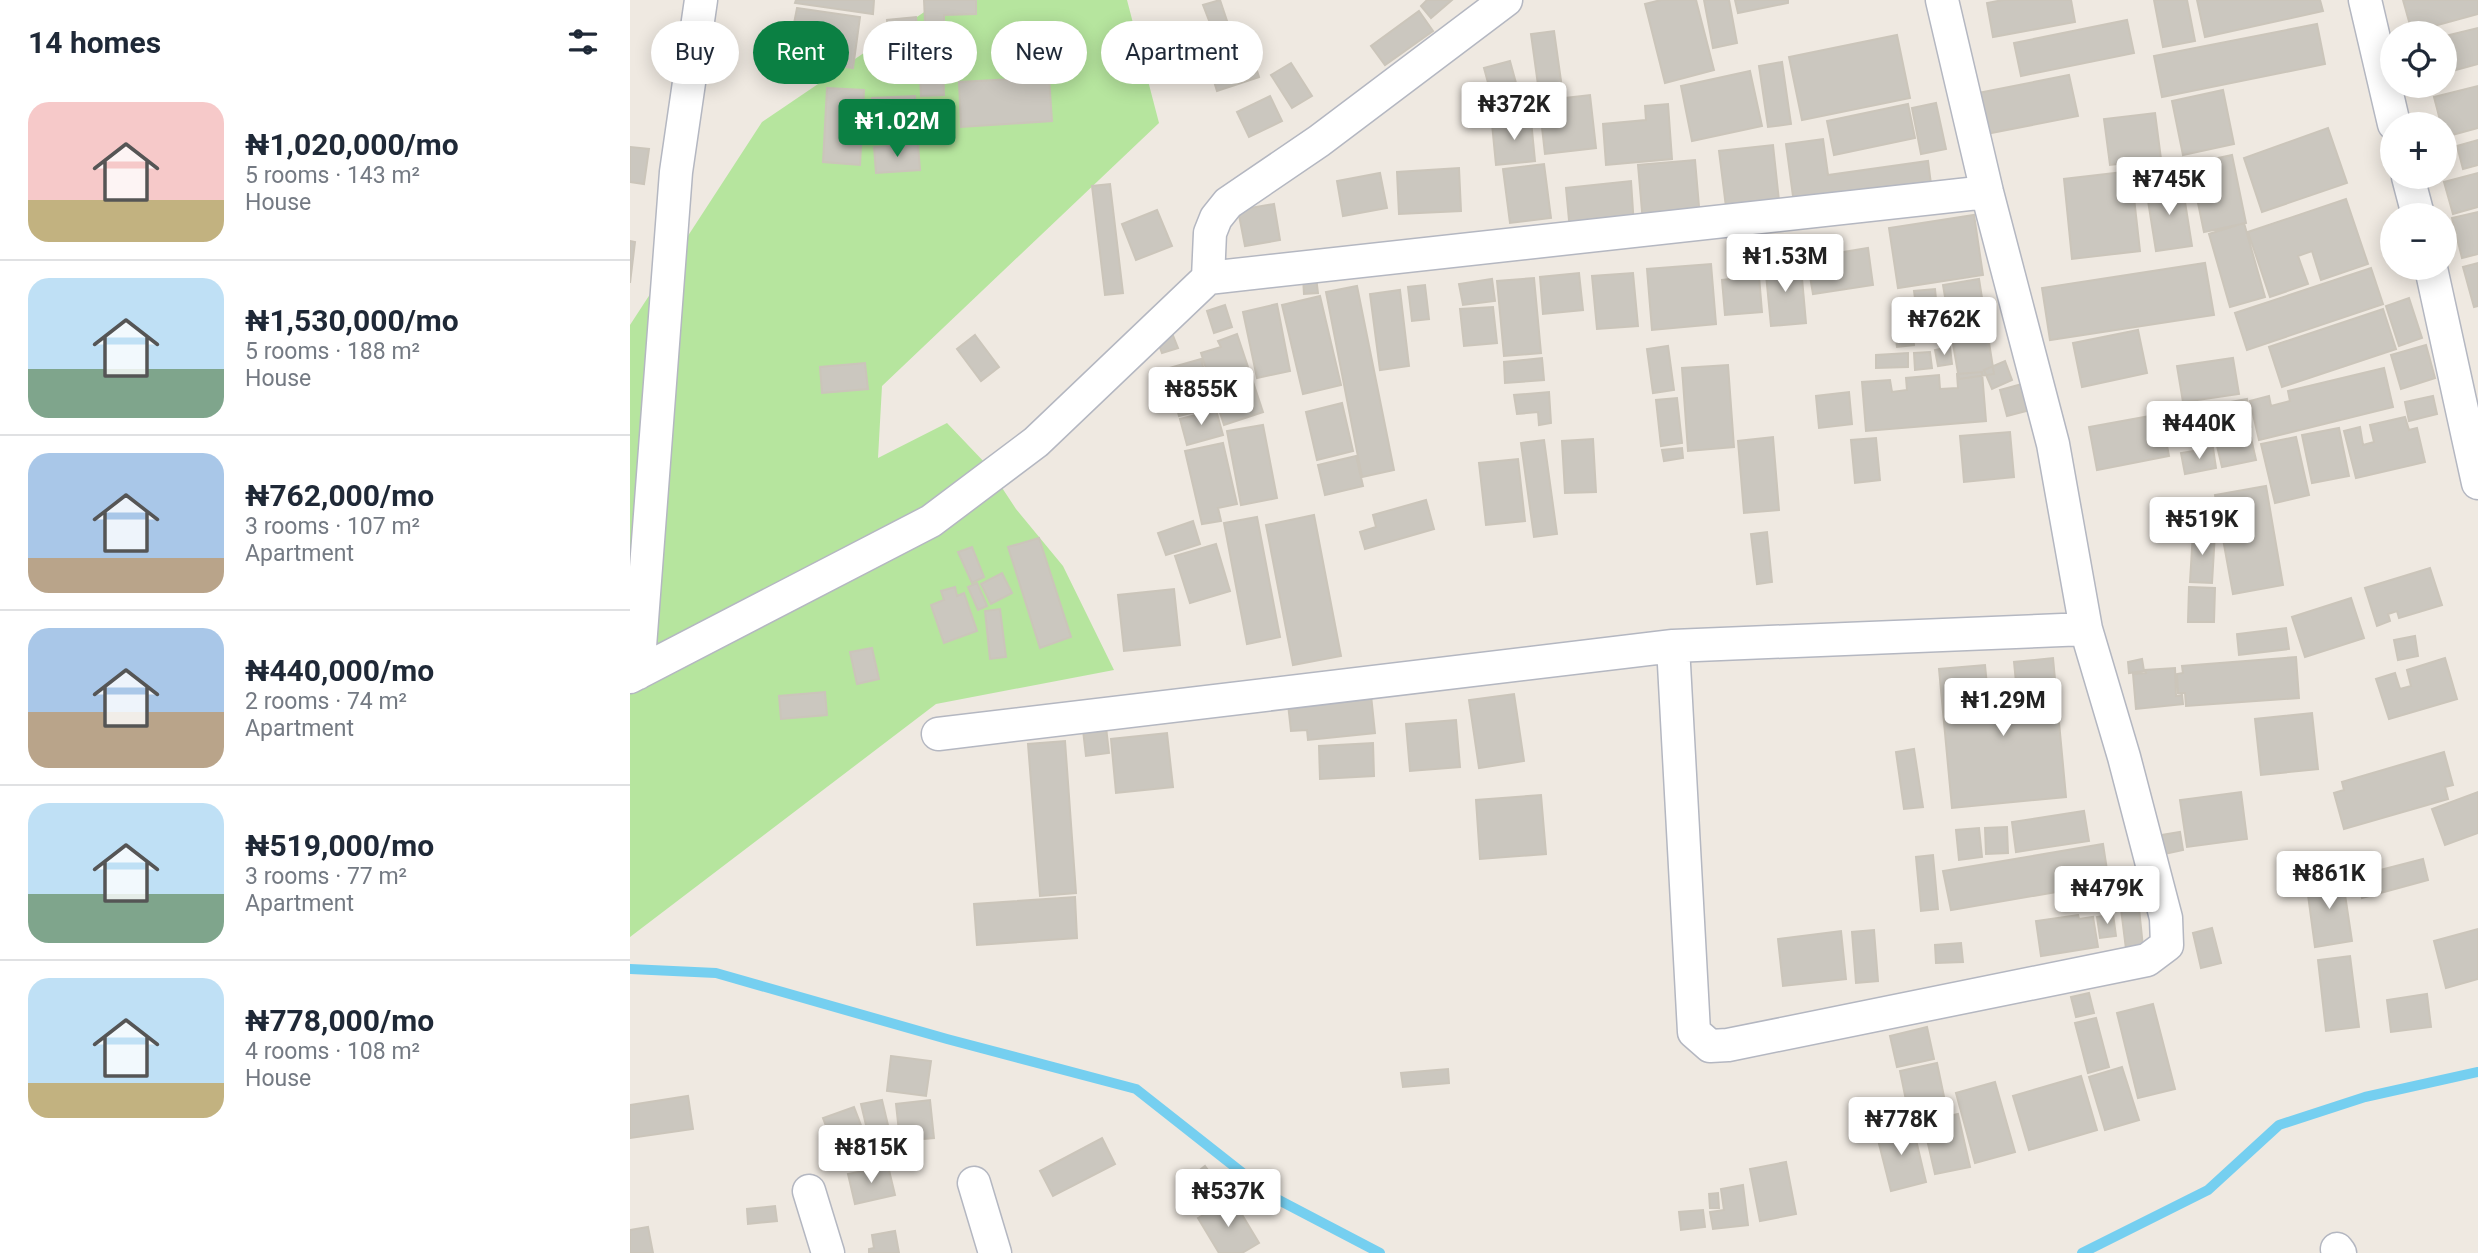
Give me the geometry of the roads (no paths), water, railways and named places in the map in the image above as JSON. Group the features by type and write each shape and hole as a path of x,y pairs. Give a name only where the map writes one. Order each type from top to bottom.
{"street":[{"path":"634,675 676,172 701,0"},
{"path":"1208,278 1210,233 1216,218 1227,203 1319,141 1506,0"},
{"path":"1673,646 1694,1032 1710,1046 1728,1045 2147,960 2167,945 2166,918 2124,757 2086,629 2053,444 1987,191 1942,0"},
{"path":"2364,0 2392,112"},
{"path":"634,675 931,521 1037,442 1208,278 1987,191"},
{"path":"2434,280 2478,482"},
{"path":"938,734 1673,646 2086,629"},
{"path":"974,1184 995,1253"},
{"path":"809,1191 828,1253"}],"waterway":[{"path":"630,969 716,973 947,1039 1136,1089 1273,1197 1380,1253"},
{"path":"2082,1253 2208,1190 2279,1125 2365,1097 2478,1072"}]}
